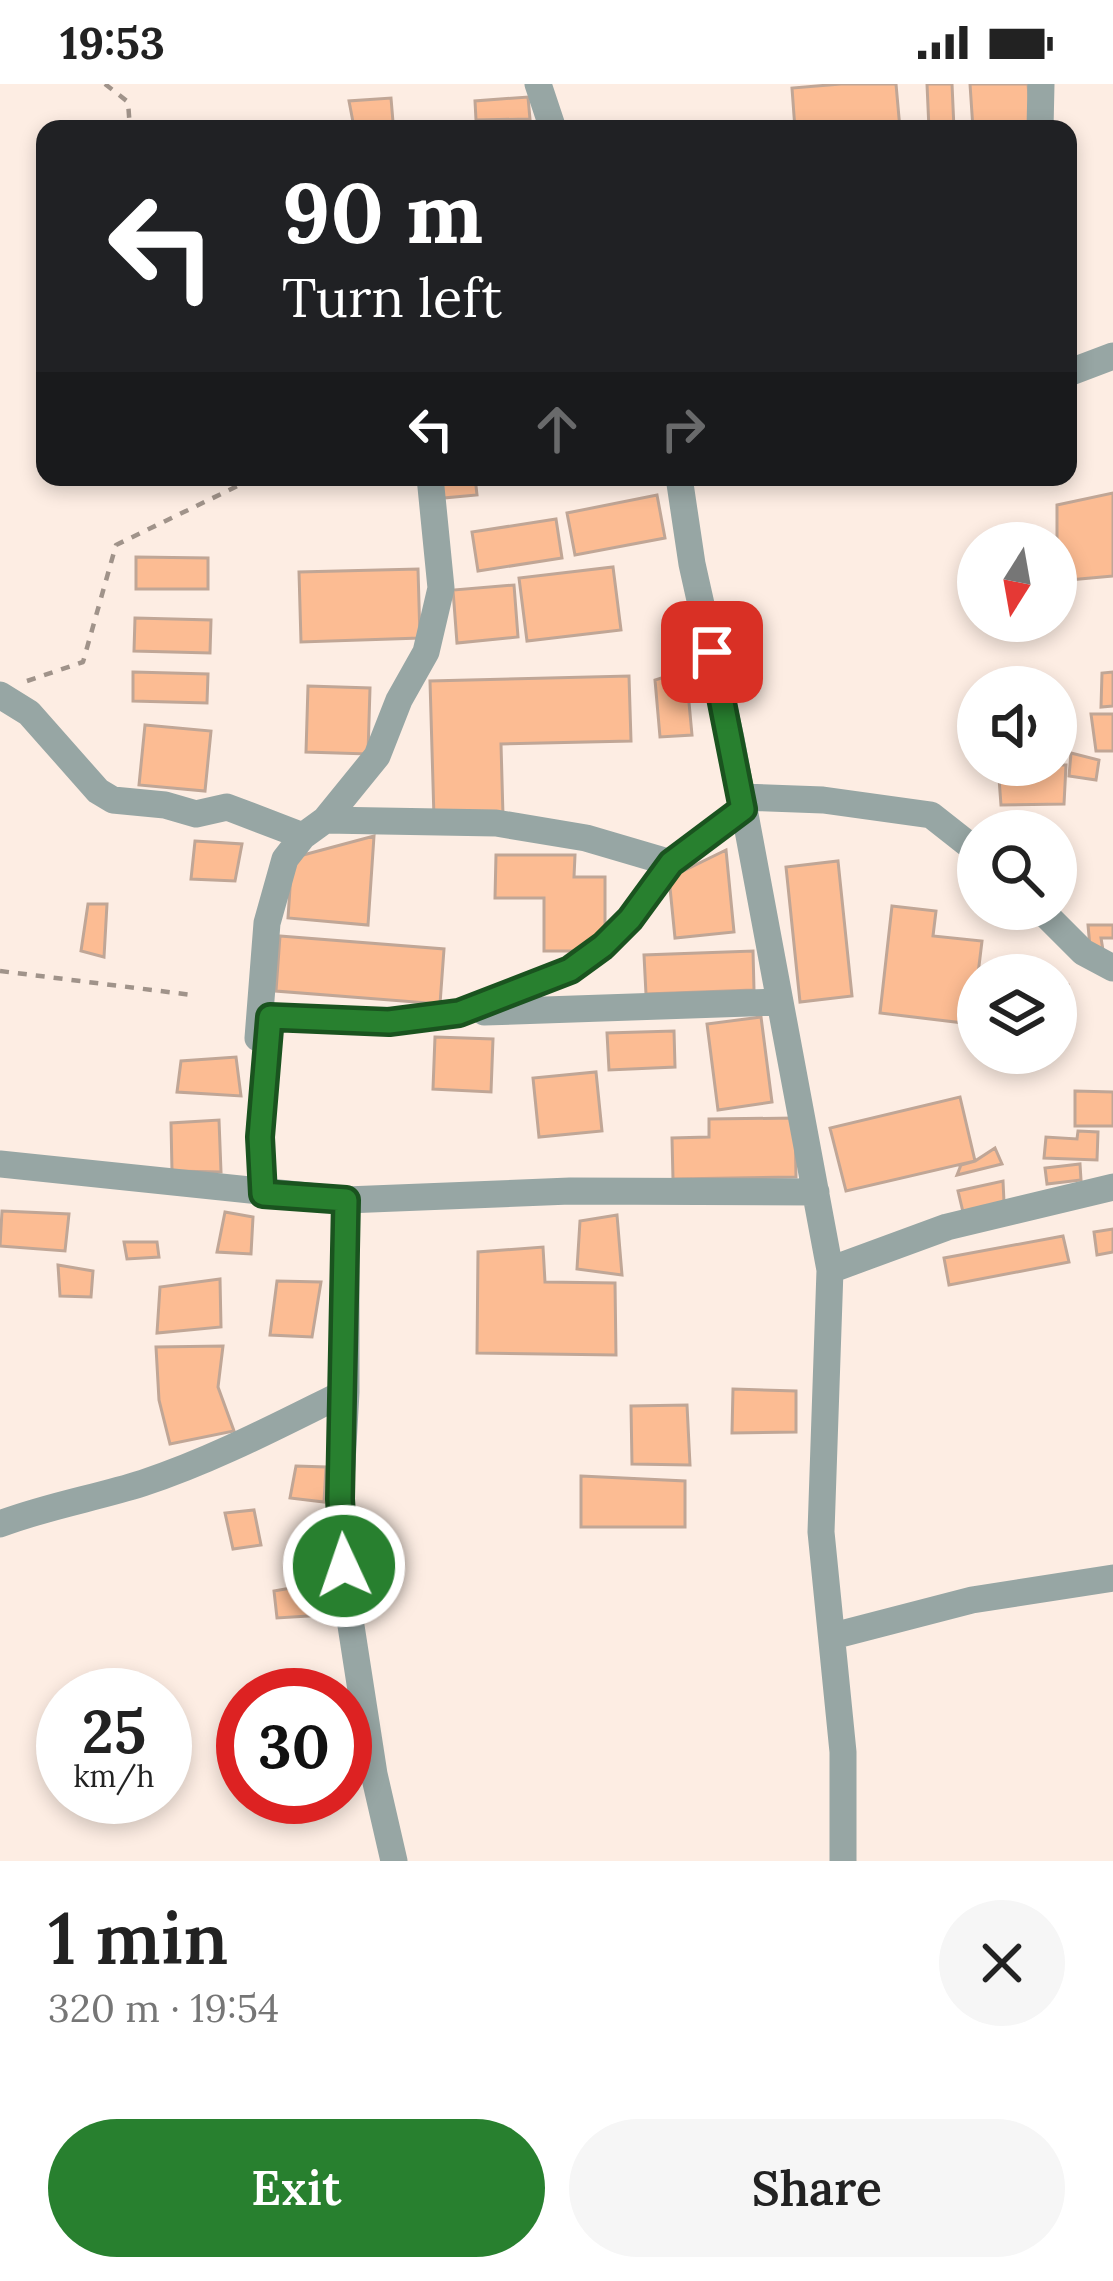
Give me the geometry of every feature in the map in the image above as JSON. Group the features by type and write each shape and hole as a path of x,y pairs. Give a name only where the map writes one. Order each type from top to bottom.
{"street":[{"path":"538,84 551,120"},
{"path":"1040,84 1040,120"},
{"path":"1077,370 1113,356"},
{"path":"263,1194 258,1007 267,923 285,859 376,756 426,652 441,588 431,486"},
{"path":"680,486 830,1270 821,1532 843,1752 844,1861"},
{"path":"10,689 98,791 113,800 165,805 196,814 227,807 314,828 496,824 586,838 671,863"},
{"path":"260,1137 270,1017 389,1022 459,1013 570,970 630,919 671,863 743,803 824,800 931,815 957,835"},
{"path":"1061,930 1083,952 1113,968"},
{"path":"258,1007 459,1013 779,1001"},
{"path":"0,1165 346,1200 570,1191 816,1192"},
{"path":"830,1270 947,1227 1113,1187"},
{"path":"346,1200 346,1392 340,1499 346,1600 374,1774 394,1861"},
{"path":"0,1524 142,1483 232,1448 346,1392"},
{"path":"833,1636 972,1600 1113,1578"}],"path":[{"path":"105,84 128,102 129,120"},
{"path":"10,689 82,662 116,545 237,486"},
{"path":"0,971 192,995"}],"building":[{"path":"896,84 899,120 794,120 792,88"},
{"path":"927,84 952,84 954,120 929,120"},
{"path":"970,84 1028,84 1031,120 972,120"},
{"path":"528,97 530,119 476,120 475,101"},
{"path":"391,98 393,120 353,120 349,101"},
{"path":"442,486 476,486 477,495 443,498"},
{"path":"1113,493 1113,576 1077,579 1077,522 1057,522 1057,505"},
{"path":"657,495 665,538 575,555 567,513"},
{"path":"556,519 562,558 478,571 472,532"},
{"path":"136,557 208,558 208,589 136,589"},
{"path":"613,567 621,630 527,641 519,578"},
{"path":"418,569 420,638 301,642 299,572"},
{"path":"514,585 518,637 457,643 453,590"},
{"path":"135,618 211,620 210,653 134,651"},
{"path":"686,670 692,735 660,737 655,680"},
{"path":"133,672 208,674 207,703 133,701"},
{"path":"1113,672 1113,706 1101,707 1102,673"},
{"path":"629,676 631,741 501,744 503,816 434,818 430,681"},
{"path":"308,686 370,688 368,754 306,752"},
{"path":"1091,714 1113,714 1113,751 1096,751"},
{"path":"145,725 211,731 205,791 139,785"},
{"path":"1077,754 1099,760 1096,780 1077,777"},
{"path":"1000,786 1065,786 1064,804 1001,805"},
{"path":"374,836 368,925 288,918 292,858"},
{"path":"195,841 242,844 235,881 191,879"},
{"path":"726,850 734,932 675,938 669,878"},
{"path":"496,855 575,855 574,877 605,877 605,932 584,951 544,951 544,898 495,898"},
{"path":"838,861 852,996 800,1002 786,867"},
{"path":"88,904 107,904 104,957 81,951"},
{"path":"892,906 936,911 933,936 982,941 980,954 957,954 957,1022 880,1013"},
{"path":"1088,925 1113,925 1113,938 1101,938 1103,950 1090,947"},
{"path":"280,936 444,949 440,1004 276,991"},
{"path":"753,951 754,990 646,994 644,955"},
{"path":"761,1017 772,1102 718,1110 707,1024"},
{"path":"674,1031 675,1067 609,1070 607,1033"},
{"path":"435,1037 493,1039 491,1092 433,1089"},
{"path":"236,1057 241,1096 177,1092 181,1061"},
{"path":"596,1072 602,1131 539,1137 533,1078"},
{"path":"1075,1091 1113,1092 1113,1126 1075,1126"},
{"path":"960,1097 975,1161 846,1191 830,1128"},
{"path":"795,1118 796,1177 673,1179 672,1138 709,1137 709,1119"},
{"path":"219,1120 221,1172 172,1171 171,1123"},
{"path":"1078,1131 1098,1132 1097,1160 1044,1158 1046,1137 1077,1139"},
{"path":"995,1148 1002,1164 957,1175 961,1165"},
{"path":"1080,1164 1081,1180 1047,1184 1045,1168"},
{"path":"1003,1181 1004,1202 963,1212 958,1191"},
{"path":"2,1211 69,1214 65,1251 0,1246"},
{"path":"225,1212 253,1217 251,1254 217,1252"},
{"path":"617,1215 622,1275 577,1269 580,1221"},
{"path":"1113,1229 1113,1252 1097,1255 1094,1232"},
{"path":"1063,1236 1069,1262 949,1285 944,1258"},
{"path":"124,1242 157,1242 159,1257 127,1259"},
{"path":"543,1247 545,1282 615,1283 616,1355 477,1353 478,1252"},
{"path":"58,1265 93,1271 91,1297 60,1296"},
{"path":"220,1279 221,1327 157,1333 160,1287"},
{"path":"277,1281 321,1282 312,1337 270,1335"},
{"path":"223,1346 218,1387 234,1431 170,1444 159,1400 156,1347"},
{"path":"733,1389 796,1391 796,1432 732,1433"},
{"path":"687,1405 690,1465 632,1464 631,1406"},
{"path":"296,1466 326,1467 324,1502 290,1498"},
{"path":"581,1476 685,1481 685,1527 581,1527"},
{"path":"254,1510 261,1545 233,1549 225,1513"},
{"path":"319,1583 324,1615 277,1618 274,1591"}],"route":[{"path":"344,1566 340,1499 346,1392 346,1200 263,1194 260,1137 270,1017 389,1022 459,1013 570,970 603,946 630,919 671,863 743,809 712,652"}]}
